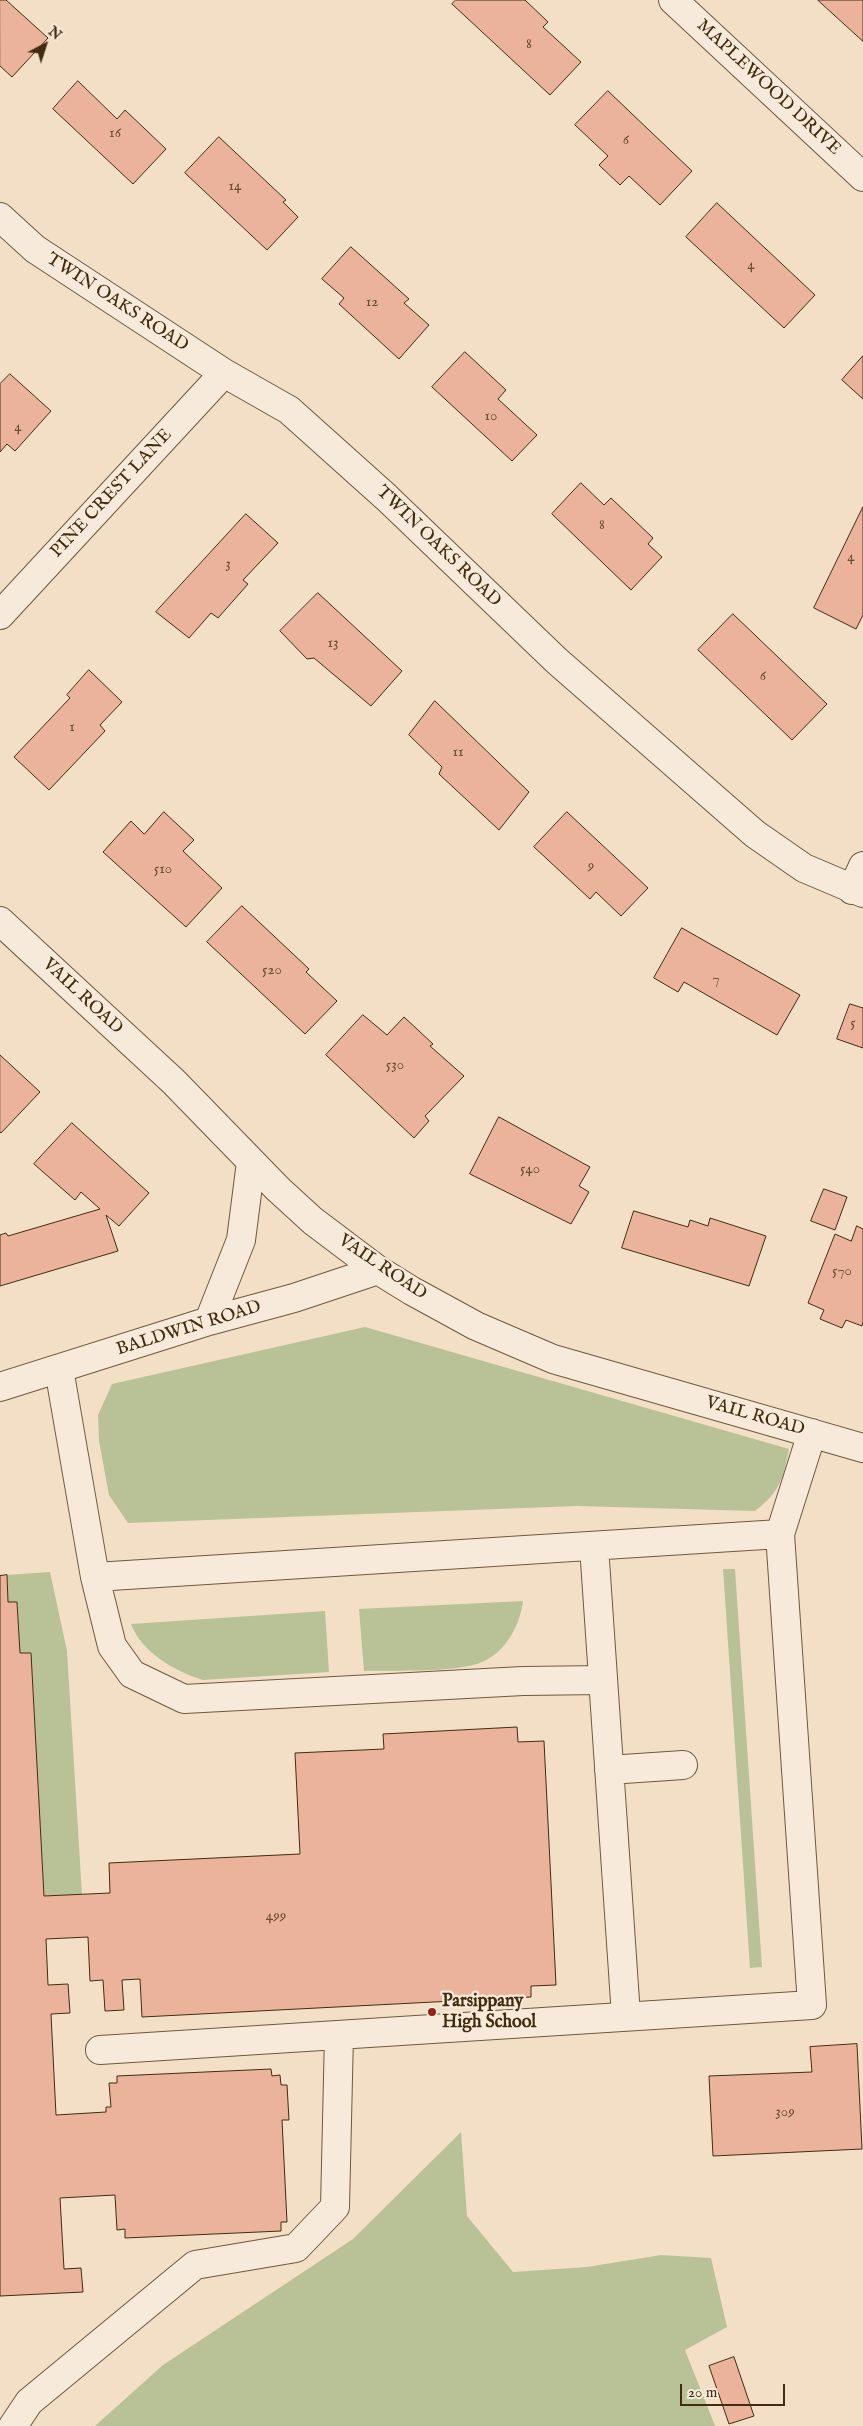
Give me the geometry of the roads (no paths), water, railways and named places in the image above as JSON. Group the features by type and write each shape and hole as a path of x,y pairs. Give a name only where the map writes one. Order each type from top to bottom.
{"street":[{"name":"MAPLEWOOD DRIVE","path":"673,0 863,177"},
{"name":"TWIN OAKS ROAD","path":"0,217 35,249 224,373 288,410 386,497 557,661 756,834 804,868 859,883"},
{"name":"PINE CREST LANE","path":"0,615 224,373"},
{"name":"VAIL ROAD","path":"0,921 174,1082 251,1162 313,1221 378,1270 412,1291 476,1326 553,1358 863,1448"},
{"path":"209,1321 241,1240 251,1162"},
{"name":"BALDWIN ROAD","path":"0,1387 209,1321 294,1298 378,1270"},
{"path":"59,1369 95,1577 112,1646 132,1674 184,1699 514,1682 603,1680"},
{"path":"100,2050 812,2005 780,1534 812,1433"},
{"path":"95,1577 780,1534"},
{"path":"594,1546 626,2016"},
{"path":"609,1770 683,1765"},
{"path":"13,2426 29,2402 195,2265 296,2248 336,2207 339,2035"}],"place":[{"name":"Parsippany High School","path":"432,2012"}]}
